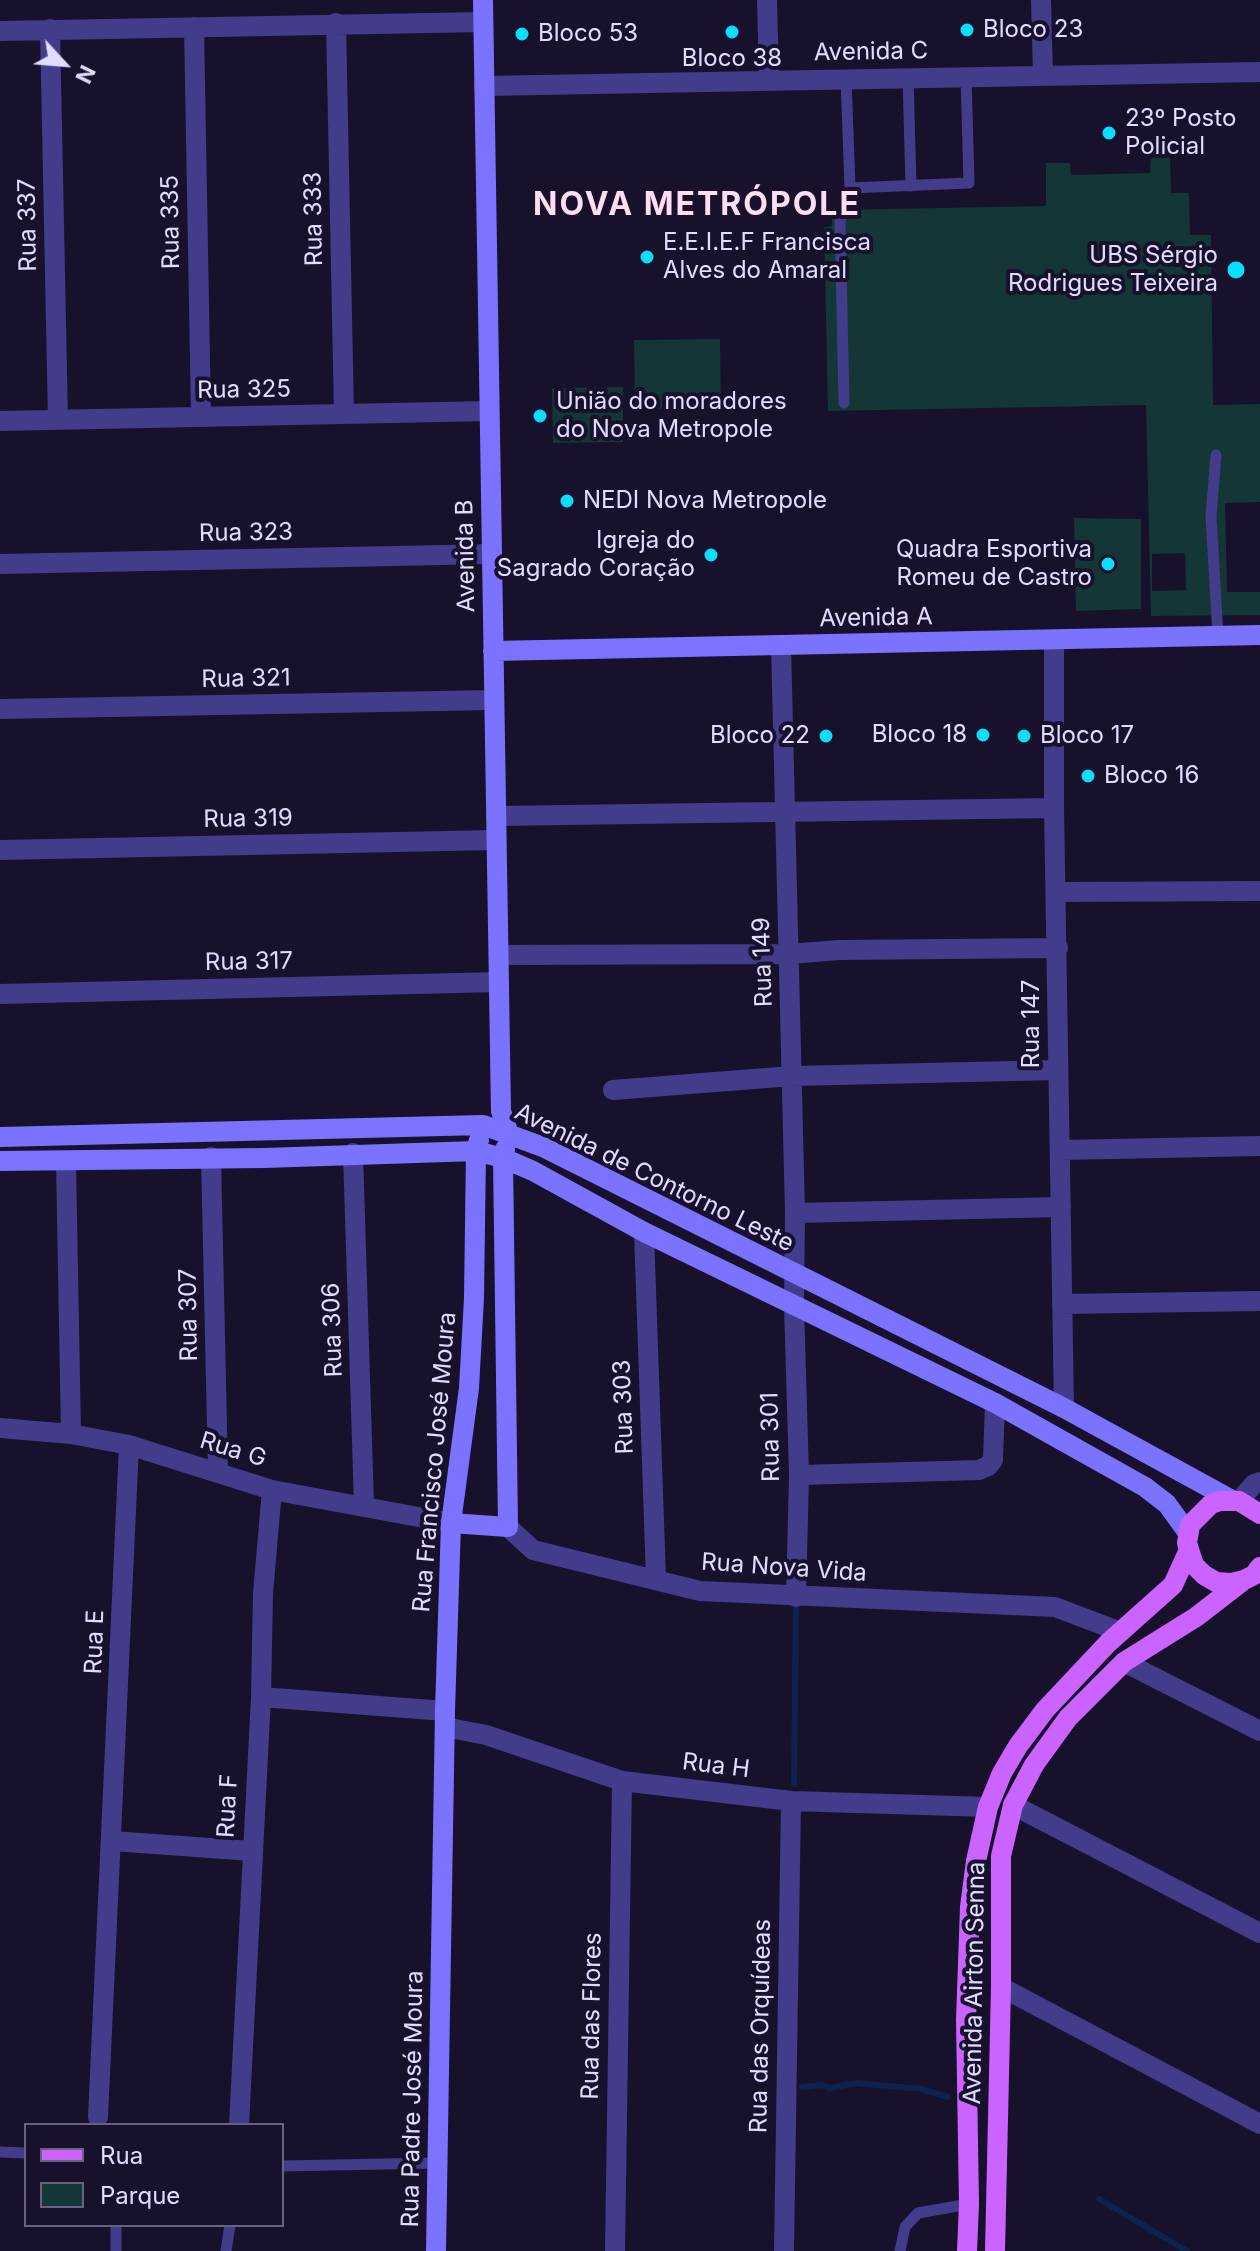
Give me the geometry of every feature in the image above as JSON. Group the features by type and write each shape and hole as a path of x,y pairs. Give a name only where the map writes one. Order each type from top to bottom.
{"main road":[{"name":"Avenida Airton Senna","path":"967,2251 966,2020 970,1907 988,1807 1002,1773 1045,1710 1121,1632 1173,1585 1188,1543 1190,1525 1203,1510 1220,1501 1249,1507"},
{"path":"1188,1543 1194,1565 1216,1582 1231,1583 1254,1574"},
{"name":"Avenida Airton Senna","path":"995,2251 1001,1856 1013,1805 1034,1765 1068,1718 1124,1662 1196,1617 1254,1574"}],"street":[{"name":"Avenida B","path":"483,0 501,1111 509,1134"},
{"path":"767,0 769,80"},
{"path":"1041,0 1043,74"},
{"path":"0,31 483,22"},
{"name":"Rua 333","path":"336,23 344,414"},
{"name":"Rua 335","path":"194,27 201,417"},
{"name":"Rua 337","path":"50,29 58,420"},
{"name":"Avenida C","path":"484,86 1260,72"},
{"name":"Rua 325","path":"0,421 489,411"},
{"name":"Rua 323","path":"0,564 492,554"},
{"name":"Avenida A","path":"493,651 1260,635"},
{"name":"Rua 147","path":"1054,641 1064,1408"},
{"name":"Rua 149","path":"781,646 796,1276"},
{"name":"Rua 321","path":"0,709 493,700"},
{"path":"496,816 1054,808"},
{"name":"Rua 319","path":"0,850 496,840"},
{"path":"1057,892 1260,891"},
{"path":"499,955 789,954 839,950 1058,948"},
{"name":"Rua 317","path":"0,994 499,982"},
{"path":"613,1090 792,1076 1058,1070"},
{"path":"483,1125 501,1111"},
{"name":"Avenida de Contorno Leste","path":"0,1137 483,1125 589,1170 1064,1408 1249,1507"},
{"name":"Rua Francisco José Moura","path":"443,1947 451,1523 469,1388 476,1151 483,1125"},
{"path":"451,1523 508,1527 503,1158 509,1134"},
{"path":"1061,1150 1260,1146"},
{"name":"Avenida de Contorno Leste","path":"0,1161 264,1158 476,1151 503,1158 533,1171 644,1232 995,1403 1145,1487 1167,1504 1188,1543"},
{"name":"Rua 306","path":"353,1153 364,1506"},
{"name":"Rua 307","path":"211,1157 218,1472"},
{"path":"66,1161 71,1434"},
{"path":"795,1213 1061,1207"},
{"name":"Rua 303","path":"644,1232 656,1579"},
{"name":"Rua 301","path":"796,1276 794,1306 799,1475 796,1597"},
{"path":"1062,1304 1260,1301"},
{"path":"799,1475 979,1470 993,1460 995,1403"},
{"name":"Rua G","path":"0,1428 71,1434 129,1445 272,1490 451,1523"},
{"name":"Rua E","path":"98,2117 129,1445"},
{"path":"1249,1507 1254,1484 1260,1482"},
{"name":"Rua F","path":"239,2123 261,1697 263,1593 272,1490"},
{"name":"Rua Nova Vida","path":"508,1527 533,1550 700,1591 1055,1607 1121,1632"},
{"path":"1124,1662 1260,1731"},
{"name":"Rua H","path":"261,1697 445,1719 622,1781 791,1801 988,1807"},
{"name":"Rua das Flores","path":"615,2251 622,1781"},
{"name":"Rua das Orquídeas","path":"784,2251 791,1801"},
{"path":"1013,1805 1260,1933"},
{"path":"112,1841 252,1851"},
{"name":"Rua Padre José Moura","path":"436,2251 443,1947"},
{"path":"1001,1987 1260,2124"}],"lane":[{"path":"850,188 969,183 966,76"},
{"path":"908,77 911,186"},
{"path":"844,403 840,221 850,188 846,78"},
{"path":"1216,455 1211,516 1218,636"},
{"path":"0,2152 24,2153"},
{"path":"284,2166 415,2161 436,2163"},
{"path":"900,2251 905,2227 918,2213 969,2204"},
{"path":"116,2227 116,2251"},
{"path":"226,2251 230,2227"}],"green space":[{"path":"1170,157 1171,193 1189,193 1190,235 1211,235 1213,405 1260,404 1260,502 1225,503 1227,592 1260,592 1260,615 1151,616 1146,405 828,411 824,227 832,226 832,210 1046,206 1046,163 1070,163 1071,175 1150,173 1151,158","holes":["1185,553 1186,590 1152,591 1152,554"]},
{"path":"720,339 721,408 635,409 634,340"},
{"path":"623,387 623,442 553,443 552,388"},
{"name":"Quadra Esportiva Romeu de Castro","path":"1074,518 1141,519 1141,609 1076,611"}],"waterway":[{"path":"794,1784 796,1601"},
{"path":"802,2087 821,2085 829,2088 857,2083 921,2089 948,2097"},
{"path":"1099,2199 1187,2251"}],"place":[{"name":"Bloco 23","path":"967,30"},
{"name":"Bloco 38","path":"732,32"},
{"name":"Bloco 53","path":"522,34"},
{"name":"23º Posto Policial","path":"1109,133"},
{"name":"E.E.I.E.F Francisca Alves do Amaral","path":"647,257"},
{"name":"UBS Sérgio Rodrigues Teixeira","path":"1236,270"},
{"name":"União do moradores do Nova Metropole","path":"540,416"},
{"name":"NEDI Nova Metropole","path":"567,501"},
{"name":"Igreja do Sagrado Coração","path":"711,555"},
{"name":"Quadra Esportiva Romeu de Castro","path":"1108,564"},
{"name":"Bloco 18","path":"983,735"},
{"name":"Bloco 22","path":"826,736"},
{"name":"Bloco 17","path":"1024,736"},
{"name":"Bloco 16","path":"1088,776"}],"district":[{"name":"NOVA METRÓPOLE","path":"697,205"}]}
